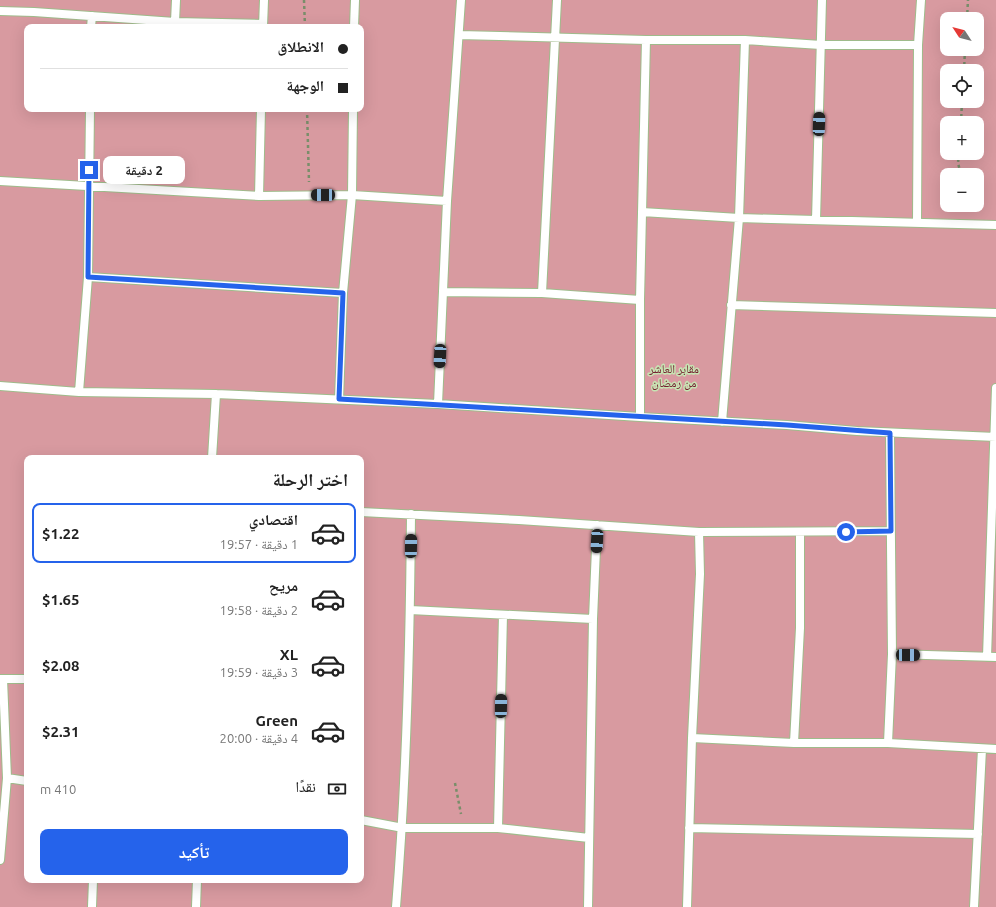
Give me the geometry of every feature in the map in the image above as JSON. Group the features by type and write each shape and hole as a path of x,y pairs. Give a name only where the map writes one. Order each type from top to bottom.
{"lane":[{"path":"176,0 176,22"},
{"path":"263,24 264,0"},
{"path":"354,24 355,0"},
{"path":"438,404 446,201 460,35 461,0"},
{"path":"542,293 557,0"},
{"path":"816,220 822,45 822,0"},
{"path":"917,222 918,45 921,0"},
{"path":"0,11 176,22 234,24"},
{"path":"91,24 92,16"},
{"path":"460,35 646,40 745,40 822,45 918,45"},
{"path":"640,417 640,300 646,40"},
{"path":"722,422 739,218 745,40"},
{"path":"79,392 88,277 90,112"},
{"path":"259,196 261,112"},
{"path":"339,399 343,293 352,195 353,112"},
{"path":"0,181 259,196 352,195 446,201"},
{"path":"642,212 739,218 996,225"},
{"path":"88,277 343,293"},
{"path":"443,292 542,293 640,300"},
{"path":"731,305 996,313"},
{"path":"0,386 79,392 216,394 438,404 787,425 890,433 996,437"},
{"path":"986,657 996,437 996,388"},
{"path":"212,455 216,394"},
{"path":"888,743 892,654 890,433"},
{"path":"364,512 699,532 891,531"},
{"path":"396,907 403,828 412,514"},
{"path":"588,907 592,618 598,525"},
{"path":"687,907 692,738 700,574 699,532"},
{"path":"794,743 798,696 800,628 800,532"},
{"path":"410,610 592,618"},
{"path":"498,828 503,614"},
{"path":"892,654 996,657"},
{"path":"0,860 7,778 1,679 24,679"},
{"path":"692,738 794,743 888,743 996,749"},
{"path":"974,907 982,749"},
{"path":"7,778 24,780"},
{"path":"364,821 403,828 498,828 589,838"},
{"path":"689,828 978,834"},
{"path":"92,907 94,883"},
{"path":"196,907 197,883"}],"path":[{"path":"304,0 305,24"},
{"path":"967,12 968,0"},
{"path":"307,112 309,195"},
{"path":"455,783 464,828"}],"green space":[{"name":"مقابر العاشر من رمضان","path":"0,0 996,0 996,907 0,907"}],"route":[{"path":"89,170 88,277 343,293 339,399 787,425 890,433 891,531 846,532"}]}
